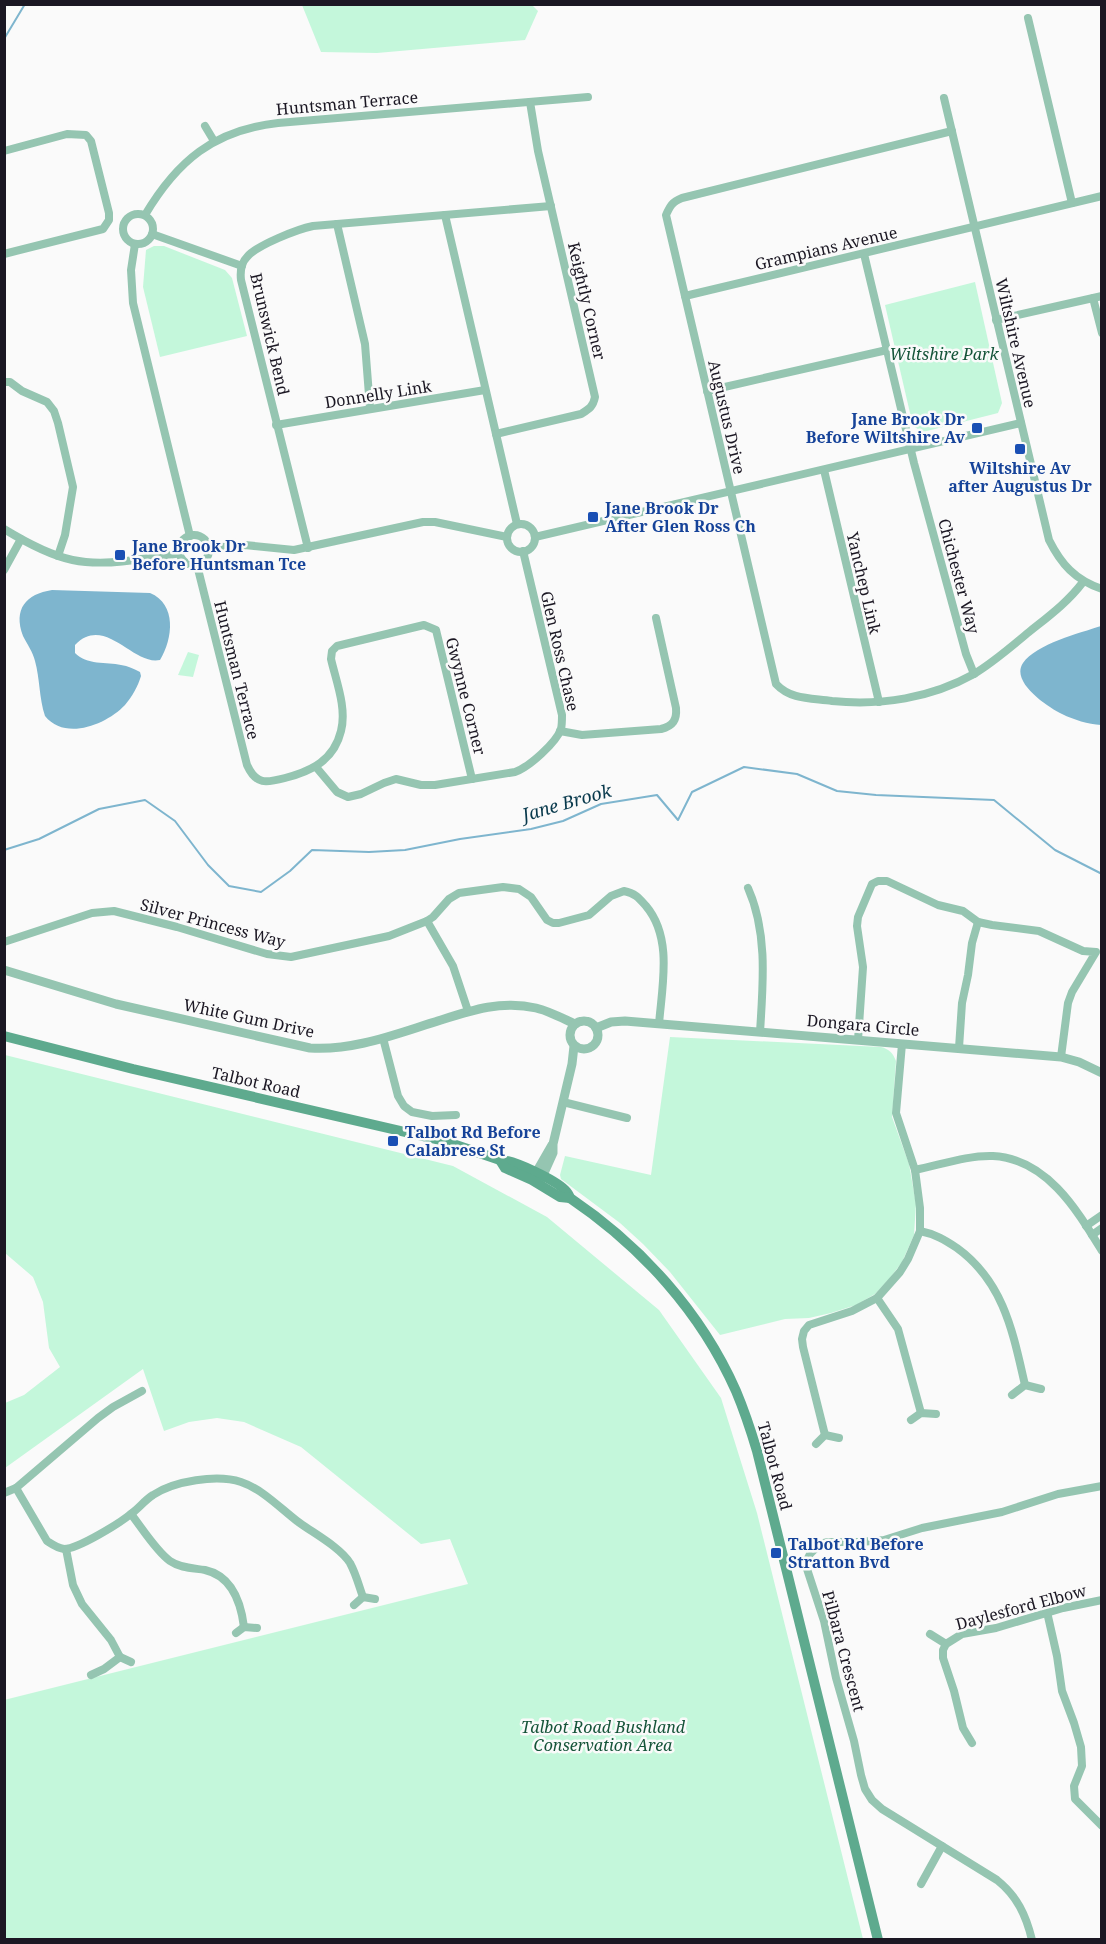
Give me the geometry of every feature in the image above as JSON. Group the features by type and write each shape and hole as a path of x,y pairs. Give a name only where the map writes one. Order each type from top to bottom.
{"main road":[{"name":"Talbot Road","path":"4,1036 133,1069 444,1141 500,1160 505,1168 538,1178 560,1197 570,1198 624,1238 658,1273 686,1307 706,1337 735,1389 757,1451 878,1940"}],"street":[{"path":"1028,18 1072,203"},
{"name":"Huntsman Terrace","path":"145,215 167,180 183,163 214,141 248,128 278,123 588,97"},
{"name":"Wiltshire Avenue","path":"944,98 1049,540 1063,564 1083,582"},
{"name":"Keightly Corner","path":"496,434 581,414 594,404 594,390 535,134 530,102"},
{"path":"205,126 214,141"},
{"name":"Augustus Drive","path":"952,131 674,201 666,215 776,684 784,693 795,697 856,703 900,700 928,693 974,674 1009,649 1070,599 1083,582"},
{"path":"4,151 67,134 86,135 91,141 109,220 103,229 4,254"},
{"name":"Grampians Avenue","path":"685,296 1101,196"},
{"name":"Brunswick Bend","path":"309,548 241,280 242,266 249,254 291,232 313,226 551,206"},
{"path":"133,214 145,215 152,222 152,234 147,241 135,244 129,242 122,230 123,223 133,214"},
{"path":"445,215 517,524"},
{"path":"338,224 364,344 370,408"},
{"path":"152,234 242,266"},
{"path":"135,244 131,270 133,303 190,536"},
{"name":"Chichester Way","path":"864,254 911,450 966,654 974,674"},
{"path":"996,320 1097,297 1101,333"},
{"path":"707,391 887,350"},
{"path":"4,382 10,382 22,391 47,402 54,411 58,423 73,487 65,535 58,556"},
{"name":"Donnelly Link","path":"276,424 484,390"},
{"path":"535,537 1021,423"},
{"name":"Yanchep Link","path":"824,470 879,702"},
{"path":"209,549 232,545 261,546 284,551 309,548 423,522 435,522 507,537"},
{"path":"517,524 529,526 535,537 533,545 523,551 512,548 507,537 510,529 517,524"},
{"path":"4,529 58,556 74,561 105,564 180,553"},
{"path":"190,536 201,537 208,544 208,557 197,565 184,561 180,553 180,544 190,536"},
{"path":"4,570 21,539"},
{"name":"Glen Ross Chase","path":"316,767 337,792 348,797 396,779 428,785 503,775 522,770 554,741 560,731 562,715 523,551"},
{"name":"Huntsman Terrace","path":"197,565 248,765 256,779"},
{"path":"1083,582 1101,589"},
{"path":"560,731 582,735 627,732 661,729 675,722 676,708 656,618"},
{"name":"Gwynne Corner","path":"256,779 273,782 302,774 316,767 330,754 337,742 343,721 331,659 332,651 337,646 424,625 436,630 472,779"},
{"path":"858,1040 863,967 857,926 872,884 887,881 938,905 963,911 978,922 1039,931 1083,951 1096,952 1068,1003 1061,1057"},
{"name":"Silver Princess Way","path":"4,942 92,913 114,911 267,954 291,957 380,939 427,921 454,896 494,888 512,887 525,892 547,920 553,923 589,915 617,892 624,891 637,896 650,910 662,942 664,964 659,1024"},
{"path":"748,888 758,915 763,959 760,1032"},
{"path":"427,921 453,966 468,1011"},
{"path":"959,1048 962,1003 972,943 978,922"},
{"name":"White Gum Drive","path":"4,970 116,1004 310,1048 341,1048 383,1038 468,1011 497,1005 536,1008 558,1016 572,1028"},
{"path":"586,1021 597,1032 594,1046 589,1049 577,1048 569,1037 572,1028 586,1021"},
{"name":"Dongara Circle","path":"597,1032 618,1021 959,1048 1061,1057 1079,1062 1101,1073"},
{"path":"383,1038 398,1096 404,1106 412,1112 432,1116 456,1115"},
{"path":"825,1435 803,1347 804,1331 817,1322 852,1311 877,1298 900,1272 920,1232 920,1208 915,1170 896,1113 902,1044"},
{"path":"538,1178 553,1144 577,1048"},
{"path":"563,1102 627,1118"},
{"path":"915,1170 978,1157 994,1156 1026,1166 1054,1184 1086,1226 1101,1251"},
{"path":"1086,1226 1101,1215"},
{"path":"1092,1235 1101,1228"},
{"path":"920,1232 932,1233 954,1246 978,1266 1005,1309 1025,1385"},
{"path":"877,1298 898,1329 921,1413"},
{"path":"1025,1385 1041,1389"},
{"path":"1012,1395 1025,1385"},
{"path":"4,1493 16,1488 112,1407 142,1391"},
{"path":"911,1420 921,1413 936,1414"},
{"path":"825,1435 839,1438"},
{"path":"816,1444 825,1435"},
{"path":"16,1488 48,1541 55,1547 66,1549 87,1541 131,1514 153,1495 168,1487 207,1479 225,1478 241,1482 256,1489 342,1553 350,1563 363,1597"},
{"name":"Pilbara Crescent","path":"1032,1940 1024,1912 1008,1889 882,1809 865,1789 853,1734 836,1678 824,1621 807,1569 807,1560 814,1548 828,1542 884,1540 922,1528 1002,1512 1058,1494 1101,1486"},
{"path":"131,1514 168,1559 178,1565 208,1571 226,1581 239,1602 244,1627"},
{"path":"66,1549 73,1585 82,1604 111,1640 120,1658 131,1662"},
{"path":"363,1597 375,1599"},
{"path":"354,1605 363,1597"},
{"name":"Daylesford Elbow","path":"972,1743 961,1722 943,1658 946,1644 962,1634 996,1628 1047,1612 1101,1600"},
{"path":"1047,1612 1062,1690 1081,1747 1082,1766 1074,1786 1075,1798 1101,1826"},
{"path":"236,1633 244,1627 257,1628"},
{"path":"930,1634 946,1644"},
{"path":"91,1675 105,1669 120,1658"},
{"path":"921,1884 942,1846"}],"green space":[{"path":"302,5 532,5 538,11 525,40 377,53 321,52"},
{"path":"154,246 164,246 225,270 232,278 247,336 160,357 143,287 146,250"},
{"name":"Wiltshire Park","path":"975,282 1002,403 998,413 923,432 913,426 885,305"},
{"path":"188,652 199,655 193,677 178,675"},
{"path":"670,1037 881,1047 892,1054 896,1061 892,1117 909,1164 916,1204 914,1235 902,1262 875,1294 856,1305 831,1313 809,1318 785,1319 720,1335 670,1272 643,1244 620,1223 561,1179 565,1156 651,1175"},
{"name":"Talbot Road Bushland Conservation Area","path":"5,1055 453,1166 547,1217 659,1310 721,1398 757,1513 863,1939 5,1939 4,1700 468,1584 450,1539 421,1544 301,1447 244,1422 217,1418 189,1422 164,1431 143,1369 5,1468 5,1403 24,1395 60,1367 49,1348 43,1302 33,1277 5,1253"}],"water":[{"path":"52,590 150,593 159,598 168,613 170,632 160,660 150,660 119,643 97,635 86,637 75,645 75,653 85,660 126,666 140,672 141,676 125,705 97,724 74,729 63,728 53,724 45,716 35,661 23,636 20,618 24,604 29,599"},
{"path":"1102,626 1101,725 1071,718 1048,706 1026,686 1020,670 1029,656 1038,650 1059,640"}],"waterway":[{"path":"4,39 25,4"},
{"name":"Jane Brook","path":"4,850 39,839 99,809 145,800 175,821 208,865 229,886 261,892 290,871 312,850 369,852 405,850 460,839 531,829 563,821 601,804 657,795 678,820 692,792 744,767 797,774 837,791 994,800 1055,850 1102,874"}],"place":[{"name":"Jane Brook Dr Before Wiltshire Av","path":"977,428"},
{"name":"Wiltshire Av after Augustus Dr","path":"1020,449"},
{"name":"Jane Brook Dr After Glen Ross Ch","path":"593,517"},
{"name":"Jane Brook Dr Before Huntsman Tce","path":"120,555"},
{"name":"Talbot Rd Before Calabrese St","path":"393,1141"},
{"name":"Talbot Rd Before Stratton Bvd","path":"776,1553"}]}
